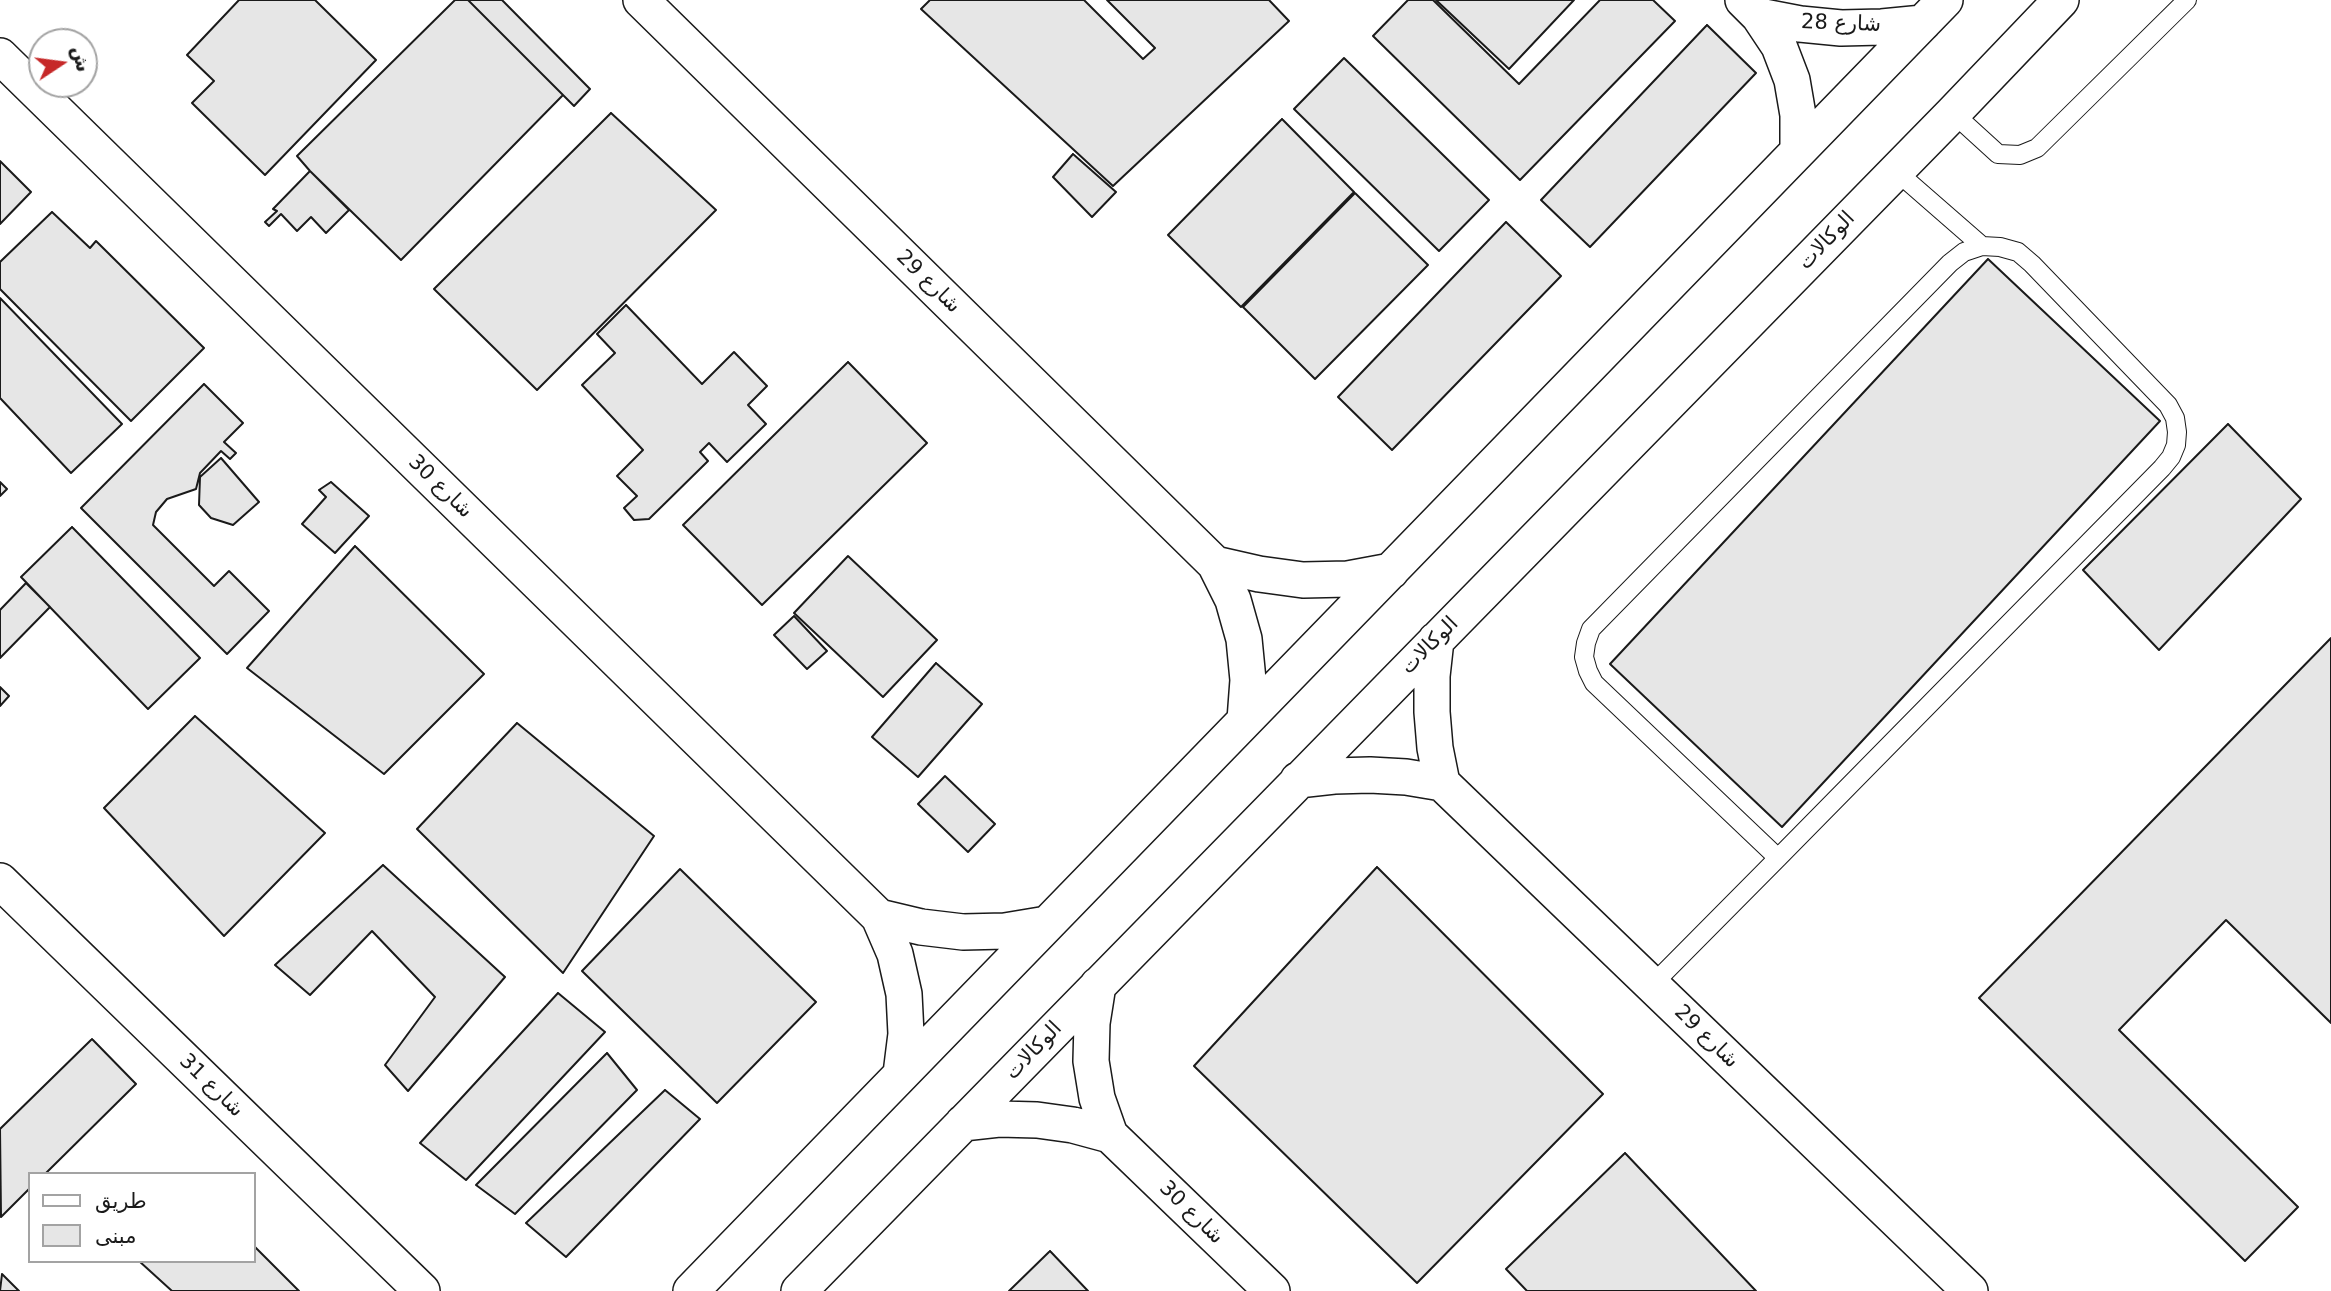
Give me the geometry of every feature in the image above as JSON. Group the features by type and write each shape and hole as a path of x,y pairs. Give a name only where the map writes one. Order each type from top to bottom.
{"street":[{"name":"شارع 29","path":"641,0 1215,564 1233,600 1244,639 1248,680 1245,720"},
{"name":"الوكالات","path":"799,1291 2062,0"},
{"name":"شارع 28","path":"1751,8 1800,24 1841,28 1882,27 1934,11"},
{"name":"شارع 28","path":"1751,8 1779,46 1792,80 1798,115 1798,151"},
{"path":"691,1291 1934,11"},
{"name":"شارع 30","path":"0,56 879,918 895,954 904,994 906,1034 901,1074"},
{"path":"1215,564 1303,580 1348,579 1391,571"},
{"path":"1298,780 1370,775 1442,783 1432,712 1436,640"},
{"name":"شارع 29","path":"1442,783 1970,1291"},
{"name":"شارع 31","path":"0,881 422,1291"},
{"path":"879,918 963,932 1005,931 1047,924"},
{"name":"شارع 30","path":"1098,985 1092,1023 1091,1061 1097,1098 1110,1135 1272,1291"},
{"name":"شارع 30","path":"963,1124 999,1119 1037,1120 1073,1125 1110,1135"}],"lane":[{"path":"1953,113 1998,154 2020,155 2037,148 2187,0"},
{"path":"1896,171 1982,246"},
{"path":"1652,985 1778,858 2162,468 2171,457 2177,432 2175,418 2168,405 2018,252 1982,246 1965,252 1950,263 1591,629 1584,657 1594,683 1778,858"}],"building":[{"path":"239,0 315,0 376,60 265,175 192,103 214,81 187,55"},
{"path":"455,0 468,0 563,95 401,260 297,156"},
{"path":"468,0 502,0 590,89 574,106"},
{"path":"930,0 1084,0 1143,59 1155,48 1107,0 1269,0 1289,21 1113,186 921,9"},
{"path":"1408,0 1433,0 1519,84 1600,0 1653,0 1675,21 1520,180 1373,36"},
{"path":"1436,0 1574,0 1509,69"},
{"path":"1707,25 1756,73 1590,247 1541,200"},
{"path":"1344,58 1489,200 1439,251 1294,109"},
{"path":"611,113 716,210 537,390 434,289"},
{"path":"1282,119 1354,192 1241,307 1168,235"},
{"path":"1073,154 1116,192 1092,217 1053,177"},
{"path":"0,161 31,192 0,224"},
{"path":"310,171 349,210 326,233 311,217 297,231 281,214 269,226 265,222 277,211 273,209"},
{"path":"1355,193 1428,265 1315,379 1243,307"},
{"path":"52,212 90,248 96,241 204,348 131,421 0,289 0,262"},
{"path":"1506,222 1561,276 1392,450 1338,397"},
{"path":"1988,259 2160,421 1782,827 1610,664"},
{"path":"0,298 122,424 71,473 0,398"},
{"path":"626,305 702,384 734,352 767,386 748,405 766,424 727,462 709,443 700,452 708,461 649,519 634,520 624,508 637,496 617,476 643,450 582,385 615,353 597,334"},
{"path":"848,362 927,443 762,605 683,525"},
{"path":"204,384 243,423 224,442 236,453 230,459 221,451 200,473 196,489 167,499 156,512 153,525 214,586 229,571 269,611 227,654 81,508"},
{"path":"2228,424 2301,499 2159,650 2083,570"},
{"path":"221,458 259,502 233,525 211,518 199,505 200,477"},
{"path":"0,482 7,489 0,496"},
{"path":"331,482 369,516 335,553 302,524 326,497 319,490"},
{"path":"72,527 200,658 148,709 21,577"},
{"path":"355,546 484,674 384,774 247,668"},
{"path":"848,556 937,640 883,697 794,613"},
{"path":"26,583 50,607 0,658 0,610"},
{"path":"794,616 827,651 807,669 774,635"},
{"path":"2331,638 2331,1023 2226,920 2119,1030 2298,1207 2245,1261 1979,998"},
{"path":"936,663 982,704 918,777 872,737"},
{"path":"0,687 9,696 0,706"},
{"path":"195,716 325,833 224,936 104,808"},
{"path":"517,723 654,836 563,973 417,829"},
{"path":"945,776 995,824 968,852 918,804"},
{"path":"383,865 505,977 408,1091 385,1065 435,997 372,931 310,995 275,965"},
{"path":"1377,867 1603,1094 1417,1283 1194,1066"},
{"path":"680,869 816,1002 717,1103 582,971"},
{"path":"558,993 605,1032 466,1180 420,1143"},
{"path":"92,1039 136,1084 47,1172 28,1172 28,1190 1,1217 0,1129"},
{"path":"607,1053 637,1090 515,1214 476,1185"},
{"path":"665,1090 700,1119 566,1257 526,1223"},
{"path":"1625,1153 1756,1291 1527,1291 1506,1269"},
{"path":"256,1248 299,1291 172,1291 141,1263 256,1263"},
{"path":"1050,1251 1088,1291 1009,1291"},
{"path":"2,1274 19,1291 0,1291"}]}
